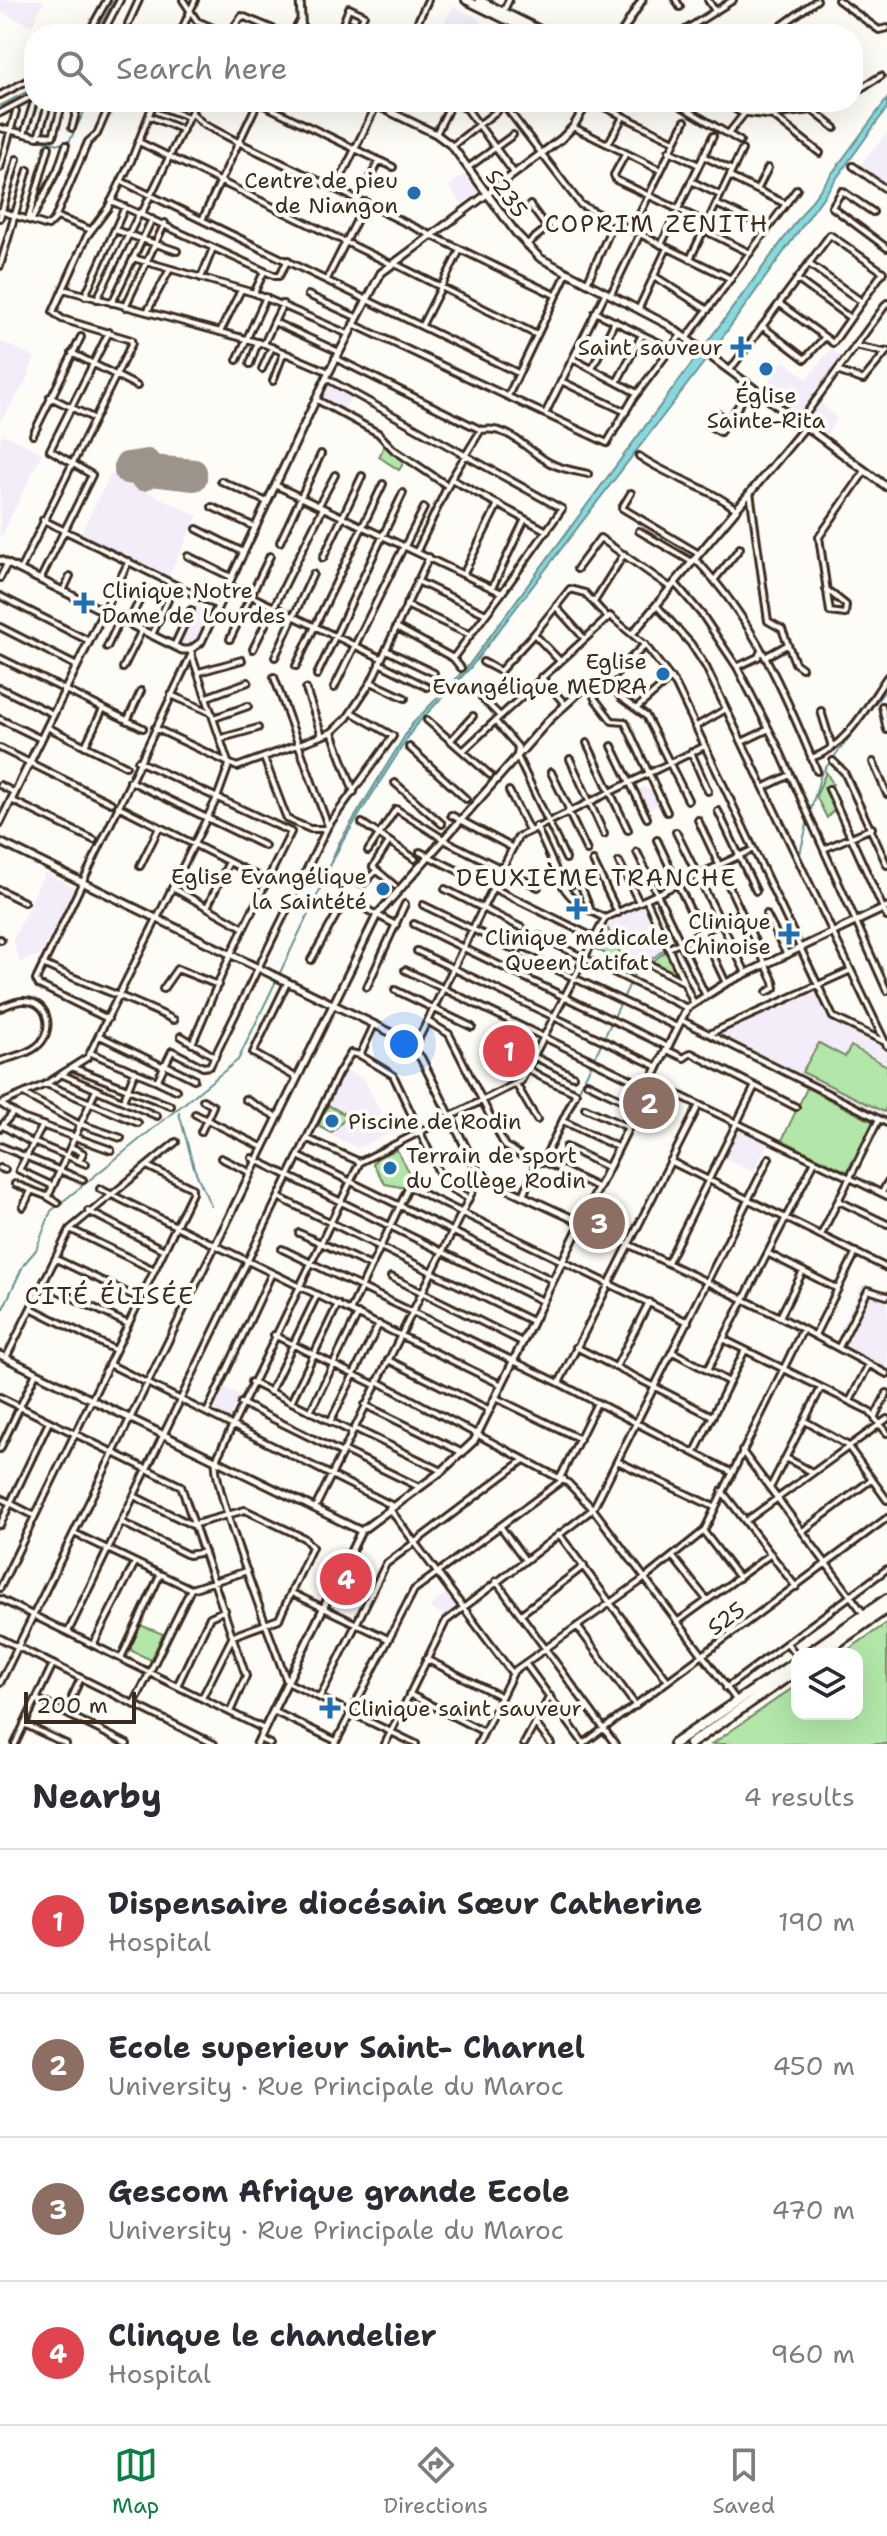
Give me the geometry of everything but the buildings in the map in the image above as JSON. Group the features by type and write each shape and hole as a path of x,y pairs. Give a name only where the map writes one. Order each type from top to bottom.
{"main road":[{"path":"466,0 525,24"},
{"path":"479,0 518,24"},
{"path":"816,1648 887,1599"},
{"path":"830,1648 887,1608"},
{"path":"674,1744 791,1663"},
{"path":"690,1744 791,1674"}],"street":[{"path":"94,24 107,0"},
{"path":"108,24 120,0"},
{"path":"128,24 139,0"},
{"path":"183,0 203,24"},
{"path":"184,24 195,0"},
{"path":"300,0 300,24"},
{"path":"417,24 428,0"},
{"path":"502,14 509,0"},
{"path":"627,24 642,0"},
{"path":"676,0 680,7"},
{"path":"708,0 715,11"},
{"path":"698,24 733,0"},
{"path":"784,24 817,0"},
{"path":"838,0 879,30 887,28"},
{"path":"350,24 344,21 349,8 364,15 360,24"},
{"path":"236,24 242,16 261,24"},
{"path":"863,87 881,76"},
{"path":"0,95 24,82"},
{"path":"0,113 24,100"},
{"path":"0,168 16,111"},
{"path":"24,134 31,112"},
{"path":"0,128 36,138 46,112"},
{"path":"39,134 53,136 60,112"},
{"path":"72,128 76,112"},
{"path":"17,159 1,213 48,226 55,218 87,145 97,134 107,112"},
{"path":"20,570 132,341 54,315 91,230 111,201 151,112"},
{"path":"183,112 238,142 557,296"},
{"path":"203,218 253,112"},
{"path":"279,112 393,167"},
{"path":"336,188 374,112"},
{"name":"S235","path":"395,112 452,146 526,245 567,273 639,308 684,337 887,487"},
{"path":"436,134 446,112"},
{"path":"469,112 514,173"},
{"path":"452,146 495,112"},
{"path":"510,112 574,198 614,222 731,279"},
{"path":"108,1019 39,985 36,980 138,761 191,652 201,642 356,317 392,264 542,154 573,127 582,112"},
{"path":"613,112 674,141"},
{"path":"691,112 740,141"},
{"path":"728,134 745,113 770,115 795,112"},
{"path":"815,112 835,128"},
{"path":"97,299 128,235 154,194 190,114"},
{"path":"770,115 820,153"},
{"path":"149,116 183,130"},
{"path":"608,144 623,117"},
{"path":"632,230 685,121"},
{"path":"573,127 660,170"},
{"path":"469,167 513,135"},
{"path":"661,245 713,136"},
{"path":"139,142 537,335"},
{"path":"30,220 58,169 66,145"},
{"path":"30,220 49,147"},
{"path":"690,259 742,150"},
{"path":"669,151 699,165"},
{"path":"626,153 613,178 707,223"},
{"path":"703,156 732,170"},
{"path":"370,179 379,161"},
{"path":"853,166 887,190"},
{"path":"757,190 768,168"},
{"path":"0,266 28,170"},
{"path":"729,177 786,204"},
{"path":"121,181 154,194 518,373"},
{"path":"691,181 720,195"},
{"path":"353,324 607,443 637,393 708,310 797,189"},
{"path":"873,212 842,191 832,207 887,248"},
{"path":"111,201 165,223 277,277 288,260"},
{"path":"327,279 366,202"},
{"path":"716,204 768,228"},
{"path":"526,245 547,228 530,205"},
{"path":"85,296 126,207"},
{"path":"55,218 91,230"},
{"path":"112,303 153,218"},
{"path":"587,283 614,222"},
{"path":"125,307 165,223"},
{"path":"114,230 177,251"},
{"path":"704,230 750,253"},
{"path":"545,414 595,312 640,234"},
{"path":"730,370 831,235 883,272 833,343 780,304"},
{"path":"201,278 213,248"},
{"path":"639,308 667,248"},
{"path":"422,325 460,250"},
{"path":"133,258 266,297 348,334"},
{"path":"809,264 862,302"},
{"path":"147,312 170,269"},
{"path":"254,293 264,272"},
{"path":"508,396 567,273"},
{"path":"654,276 708,310"},
{"path":"798,280 850,318"},
{"path":"63,289 284,352 561,507 547,531 453,658"},
{"path":"220,332 241,290"},
{"path":"308,295 356,317"},
{"path":"237,360 244,339 266,297"},
{"path":"633,633 802,425 887,303"},
{"path":"250,364 283,304"},
{"path":"595,312 672,349"},
{"path":"793,324 797,318"},
{"path":"592,369 615,321"},
{"path":"274,322 339,352"},
{"path":"762,326 805,359 823,338"},
{"path":"40,580 92,475 50,451 109,332"},
{"path":"617,382 642,334"},
{"path":"33,435 81,337"},
{"path":"837,371 863,380 885,352 855,346"},
{"path":"262,369 272,347"},
{"path":"273,381 284,352"},
{"path":"72,353 137,386"},
{"path":"335,358 481,430 501,431 551,464 588,474"},
{"path":"573,359 637,393"},
{"path":"561,381 626,412"},
{"path":"728,419 718,414 710,426 720,432 751,387"},
{"path":"50,397 93,418"},
{"path":"316,399 378,433 393,449 448,486"},
{"path":"417,551 451,479 481,430"},
{"path":"280,542 321,454"},
{"path":"639,456 665,474 702,487 736,509"},
{"path":"826,589 846,605 845,614 831,614 826,589 820,532 865,471"},
{"path":"253,649 335,475"},
{"path":"323,558 362,476"},
{"path":"451,479 547,531"},
{"path":"221,481 267,502"},
{"path":"296,666 383,484"},
{"path":"275,485 502,593"},
{"path":"750,492 768,621 782,629 795,663 802,668"},
{"path":"317,675 403,493"},
{"path":"631,493 622,508 672,539 715,579 782,686 817,771"},
{"path":"464,573 498,504"},
{"path":"212,507 255,527"},
{"path":"334,688 424,508"},
{"path":"492,588 525,519"},
{"path":"43,520 218,606"},
{"path":"197,529 243,552"},
{"path":"639,531 695,558"},
{"path":"577,569 600,538 673,585 703,616 737,667 769,729 887,991"},
{"path":"667,547 672,539"},
{"path":"715,579 740,548"},
{"path":"594,602 625,553"},
{"path":"188,556 231,577"},
{"path":"230,639 270,556"},
{"path":"155,728 229,765 243,767 332,732 351,712 371,682 429,557"},
{"path":"0,560 191,652 229,765 207,819 91,1053 63,1075 0,1104"},
{"path":"0,823 129,561"},
{"path":"0,578 7,564"},
{"path":"275,657 313,574"},
{"path":"63,591 70,576"},
{"path":"417,581 486,614"},
{"path":"228,585 355,646 427,687"},
{"path":"128,623 146,588"},
{"path":"483,662 500,671 574,588 594,602 607,617 633,633 671,678 836,1020 886,1044"},
{"path":"0,596 89,641"},
{"path":"152,635 168,600"},
{"path":"406,605 470,635"},
{"path":"657,606 691,644 726,709 886,1044"},
{"path":"556,607 583,637"},
{"path":"174,646 191,610"},
{"path":"463,751 607,617"},
{"path":"107,647 120,619"},
{"path":"0,627 77,666"},
{"path":"396,627 453,658 461,668"},
{"path":"123,668 142,630"},
{"path":"534,634 559,660"},
{"path":"0,1681 215,1246 254,1159 377,915 458,820 565,704 590,685 607,678 645,645"},
{"path":"765,657 787,645"},
{"path":"386,650 434,673"},
{"path":"737,667 758,657 761,651"},
{"path":"0,658 143,728"},
{"path":"199,672 242,660"},
{"path":"274,677 327,828"},
{"path":"541,677 565,704"},
{"path":"811,758 826,753 832,747 887,677"},
{"path":"607,678 621,698 637,708 653,729 688,800"},
{"path":"637,708 671,678"},
{"path":"207,697 248,682"},
{"path":"371,682 405,698"},
{"path":"590,685 595,699 612,721 625,722 667,812"},
{"path":"0,688 53,714"},
{"path":"306,689 322,736"},
{"path":"127,721 141,691"},
{"path":"171,695 213,716 248,706"},
{"path":"482,698 500,716"},
{"path":"882,706 887,730"},
{"path":"85,746 103,709"},
{"path":"695,727 726,709"},
{"path":"821,711 832,747"},
{"path":"157,1081 172,1051 207,1068 215,1057 327,828 393,736 351,712"},
{"path":"451,740 473,716"},
{"path":"0,719 41,739"},
{"path":"427,720 490,775"},
{"path":"495,721 512,739 517,756 566,859"},
{"path":"47,727 126,766"},
{"path":"221,739 258,728"},
{"path":"742,742 769,729"},
{"path":"332,732 354,792"},
{"path":"587,743 628,830"},
{"path":"612,746 647,818"},
{"path":"409,747 466,799"},
{"path":"414,1048 436,1009 518,837 703,747"},
{"path":"0,748 111,803"},
{"path":"691,752 708,791"},
{"path":"264,758 287,819 310,829 327,828"},
{"path":"570,759 604,834"},
{"path":"138,761 291,832 192,1044"},
{"path":"833,761 844,772 887,865"},
{"path":"873,762 887,794"},
{"path":"551,772 587,851"},
{"path":"765,787 790,775"},
{"path":"129,781 265,846"},
{"path":"395,783 442,824"},
{"path":"0,785 15,793"},
{"path":"829,789 887,917"},
{"path":"509,791 529,830"},
{"path":"11,800 94,840"},
{"path":"118,806 267,881"},
{"path":"368,851 396,809 443,838 538,887"},
{"path":"718,811 756,891"},
{"path":"451,815 513,848"},
{"path":"698,820 767,965 775,986 767,992"},
{"path":"362,823 415,859"},
{"path":"536,826 564,888 575,902 605,918"},
{"path":"140,866 159,828"},
{"path":"824,849 872,828"},
{"path":"676,832 746,974"},
{"path":"657,840 726,983"},
{"path":"0,842 374,1025 414,1048 480,1176 580,1222 590,1223 887,1374"},
{"path":"389,842 373,866 395,886"},
{"path":"416,1744 287,1682 247,1571 215,1469 216,1460 251,1382 360,1162 516,1084 529,1070 605,918 752,850"},
{"path":"420,852 595,938"},
{"path":"637,852 705,994"},
{"path":"593,861 618,913"},
{"path":"208,905 229,862"},
{"path":"619,862 639,902"},
{"path":"358,883 364,883 376,871"},
{"path":"564,888 579,881 591,911"},
{"path":"173,888 208,905 212,913 244,928"},
{"path":"445,889 522,928"},
{"path":"0,890 24,902"},
{"path":"646,898 693,1002"},
{"path":"311,960 340,904 355,904 396,925"},
{"path":"367,987 405,904"},
{"path":"423,905 513,949"},
{"path":"270,1744 258,1741 361,1531 464,1453 477,1435 675,1026 687,1008 726,983 885,907"},
{"path":"669,948 741,913"},
{"path":"766,914 787,955"},
{"path":"414,924 684,1058 691,1053 796,1107"},
{"path":"539,936 687,1008"},
{"path":"417,951 656,1066"},
{"path":"524,954 675,1026"},
{"path":"43,964 92,988 120,996 174,1020"},
{"path":"649,964 684,982"},
{"path":"163,989 177,969 219,985"},
{"path":"405,970 545,1038 739,1123 884,1195 887,1183"},
{"path":"709,1034 849,971"},
{"path":"284,982 253,1053 297,1078"},
{"path":"395,990 472,1027"},
{"path":"0,1008 24,1001 33,1002 45,1013 49,1026 43,1041 34,1049 0,1061"},
{"path":"679,1019 887,1123"},
{"path":"429,1022 449,1034 505,1146 536,1164"},
{"path":"360,1055 374,1025"},
{"path":"100,1036 194,1079"},
{"path":"181,1036 215,1057"},
{"path":"502,1037 516,1049 520,1061 529,1070 576,1093 543,1161 536,1164 523,1196"},
{"path":"91,1053 176,1090"},
{"path":"68,1632 111,1550 351,1053 360,1055 393,1075 445,1185 467,1198"},
{"path":"535,1057 573,1076"},
{"path":"74,1068 171,1106"},
{"path":"122,1116 135,1071"},
{"path":"63,1075 95,1092 157,1116"},
{"path":"587,1083 637,1107"},
{"path":"46,1084 88,1105 138,1123"},
{"path":"516,1084 537,1120"},
{"path":"668,1262 755,1086"},
{"path":"49,1197 95,1092"},
{"path":"24,1094 80,1124 121,1138"},
{"path":"245,1099 277,1117"},
{"path":"201,1132 213,1106 203,1100"},
{"path":"0,1104 13,1113 111,1150"},
{"path":"559,1383 699,1105"},
{"path":"585,1108 627,1127"},
{"path":"13,1113 1,1127 86,1164"},
{"path":"195,1114 262,1147"},
{"path":"821,1235 879,1119"},
{"path":"563,1121 617,1147"},
{"path":"43,1125 19,1170 53,1186"},
{"path":"308,1139 360,1162"},
{"path":"176,1142 113,1195 88,1211 70,1229 3,1357 361,1531"},
{"path":"0,1146 83,1180"},
{"path":"71,1147 83,1153 79,1161"},
{"path":"566,1147 607,1167"},
{"path":"300,1157 552,1280"},
{"path":"221,1158 249,1172"},
{"path":"385,1744 440,1629 463,1605 593,1509 769,1158"},
{"path":"254,1159 542,1301"},
{"path":"543,1161 597,1187"},
{"path":"670,1161 887,1268"},
{"path":"708,1369 815,1161"},
{"path":"0,1588 192,1188 147,1166"},
{"path":"315,1508 480,1176"},
{"path":"351,1310 413,1178"},
{"path":"15,1184 58,1203"},
{"path":"409,1187 688,1322"},
{"path":"100,1189 502,1385"},
{"path":"23,1207 31,1191"},
{"path":"280,1198 532,1321"},
{"path":"839,1201 887,1224"},
{"path":"88,1211 164,1250"},
{"path":"70,1229 155,1270"},
{"path":"299,1233 371,1266"},
{"path":"282,1249 512,1363 559,1383 731,1472"},
{"path":"815,1335 856,1252"},
{"path":"768,1254 838,1289"},
{"path":"55,1259 140,1299"},
{"path":"780,1317 803,1271"},
{"path":"207,1412 272,1273"},
{"path":"391,1277 522,1342"},
{"path":"43,1284 128,1324"},
{"path":"839,1347 868,1290 887,1296"},
{"path":"270,1392 317,1295"},
{"path":"616,1367 649,1302"},
{"path":"291,1402 338,1304"},
{"path":"31,1308 116,1350"},
{"path":"310,1412 358,1314"},
{"path":"330,1422 379,1324"},
{"path":"478,1744 512,1673 644,1579 704,1531 803,1329"},
{"path":"274,1335 562,1478 593,1509 737,1701"},
{"path":"725,1340 875,1416 887,1433"},
{"path":"576,1347 712,1416"},
{"path":"695,1452 745,1350"},
{"path":"673,1352 729,1382"},
{"path":"387,1359 490,1410"},
{"path":"109,1364 332,1473 391,1507 412,1542 512,1673"},
{"path":"850,1402 869,1364"},
{"path":"0,1449 36,1373"},
{"path":"251,1382 330,1422 442,1471"},
{"path":"770,1488 821,1388"},
{"path":"875,1416 887,1393"},
{"path":"0,1397 181,1486 246,1678 230,1712"},
{"path":"496,1398 580,1439"},
{"path":"241,1403 419,1487"},
{"path":"273,1711 335,1743 386,1638 414,1590 562,1478 597,1403"},
{"path":"365,1405 464,1453"},
{"path":"746,1521 887,1419"},
{"path":"805,1421 847,1445 887,1500"},
{"path":"0,1525 49,1422"},
{"path":"742,1451 864,1614"},
{"path":"786,1458 812,1472"},
{"path":"320,1697 386,1564 524,1460"},
{"path":"617,1461 714,1507"},
{"path":"804,1530 871,1480"},
{"path":"722,1491 796,1587"},
{"path":"135,1497 196,1525 245,1510 309,1542 312,1555 279,1619 233,1636 202,1698"},
{"path":"0,1498 35,1516"},
{"name":"S25","path":"583,1744 887,1518"},
{"path":"123,1523 188,1555 204,1552"},
{"path":"500,1526 525,1560"},
{"path":"704,1531 739,1578"},
{"path":"73,1532 191,1589 247,1571"},
{"path":"559,1534 668,1681"},
{"path":"677,1622 771,1554"},
{"path":"673,1557 707,1600"},
{"path":"93,1645 135,1563"},
{"path":"521,1614 584,1566"},
{"path":"726,1688 887,1569"},
{"path":"121,1658 160,1575"},
{"path":"496,1581 615,1744"},
{"path":"134,1704 191,1589"},
{"path":"294,1594 386,1638"},
{"path":"0,1599 264,1729"},
{"path":"177,1686 210,1617 225,1610"},
{"path":"577,1626 636,1706"},
{"path":"0,1638 213,1744"},
{"path":"787,1643 791,1649"},
{"path":"426,1659 500,1696"},
{"path":"525,1663 583,1744"},
{"path":"15,1744 53,1664"},
{"path":"72,1697 81,1678"},
{"path":"409,1694 484,1732"},
{"path":"524,1744 550,1696"},
{"path":"37,1699 115,1741 127,1744"},
{"path":"535,1723 551,1744"},
{"path":"24,1724 66,1744"}],"shaded area":[{"path":"0,0 44,0 33,24 0,11"},
{"path":"453,6 481,20 479,24 444,24"},
{"path":"887,133 887,187 859,167"},
{"path":"465,174 479,192 462,204 448,186"},
{"path":"0,341 35,357 25,383 0,422"},
{"path":"831,349 845,359 802,417 764,389 783,360 807,379"},
{"path":"330,380 353,392 343,411 320,400"},
{"path":"819,401 837,419 825,437 803,421"},
{"path":"3,434 42,453 0,539 0,440"},
{"path":"111,474 198,516 166,581 78,539"},
{"path":"195,605 210,612 197,640 190,646 184,646 177,642"},
{"path":"644,787 646,790 654,787 663,804 644,811 634,791"},
{"path":"45,872 75,888 41,954 20,962 13,940"},
{"path":"643,902 664,948 632,973 607,925"},
{"path":"816,987 835,1022 880,1043 887,1054 887,1120 717,1035"},
{"path":"500,1029 531,1044 517,1074 500,1081 487,1057"},
{"path":"343,1069 364,1079 391,1133 358,1148 317,1128"},
{"path":"738,1128 768,1143 753,1172 724,1158"},
{"path":"582,1225 603,1234 598,1246 577,1236"},
{"path":"862,1285 887,1298 887,1372 841,1346 847,1333 840,1330"},
{"path":"221,1386 240,1395 229,1419 210,1410"},
{"path":"449,1590 460,1606 449,1617 429,1608"}],"green space":[{"path":"384,446 405,461 399,470 379,457"},
{"path":"826,772 833,784 824,788 835,809 827,818 816,796"},
{"path":"608,929 626,964 596,949"},
{"path":"667,950 681,978 651,963"},
{"path":"819,1043 845,1057 851,1046 887,1066 887,1105 884,1112 802,1072"},
{"path":"807,1088 873,1122 847,1172 782,1140"},
{"name":"Piscine de Rodin","path":"328,1105 348,1116 331,1133 318,1126"},
{"name":"Terrain de sport du Collège Rodin","path":"397,1150 411,1177 406,1188 385,1184 373,1164 378,1156"},
{"path":"887,1623 887,1744 712,1744 791,1689 791,1720 863,1720 863,1648 851,1648"},
{"path":"140,1625 163,1634 151,1660 132,1651 130,1645"}],"water":[{"path":"887,99 887,108 712,352 470,668 415,726 341,844 325,876 339,843 412,724 468,666"}],"waterway":[{"path":"101,24 114,0"},
{"path":"0,106 24,93"},
{"path":"26,136 59,144 69,142 84,112"},
{"path":"810,813 821,774 887,688"},
{"path":"800,854 808,820"},
{"path":"0,1315 24,1264 36,1250 51,1211 238,1060 327,875"},
{"path":"568,1113 636,971 666,948"},
{"path":"179,1113 194,1168 211,1206"}],"runway":[{"path":"147,462 152,468 194,472 194,478 151,473 143,478 136,472 127,471 127,465 147,462"}],"place":[{"name":"Centre de pieu de Niangon","path":"414,193"},
{"name":"Saint sauveur","path":"741,347"},
{"name":"Église Sainte-Rita","path":"766,369"},
{"name":"Clinique Notre Dame de Lourdes","path":"84,603"},
{"name":"Eglise Evangélique MEDRA","path":"663,674"},
{"name":"Eglise Evangélique la Saintété","path":"383,889"},
{"name":"Clinique médicale Queen Latifat","path":"577,909"},
{"name":"Clinique Chinoise","path":"789,934"},
{"name":"Dispensaire diocésain Sœur Catherine","path":"509,1051"},
{"name":"Ecole superieur Saint- Charnel","path":"649,1103"},
{"name":"Piscine de Rodin","path":"332,1121"},
{"name":"Terrain de sport du Collège Rodin","path":"390,1168"},
{"name":"Gescom Afrique grande Ecole","path":"599,1223"},
{"name":"Clinque le chandelier","path":"346,1579"},
{"name":"Clinique saint sauveur","path":"330,1708"}],"district":[{"name":"COPRIM ZENITH","path":"657,224"},
{"name":"DEUXIÈME TRANCHE","path":"597,878"},
{"name":"CITÉ ÉLISÉE","path":"110,1296"}]}
